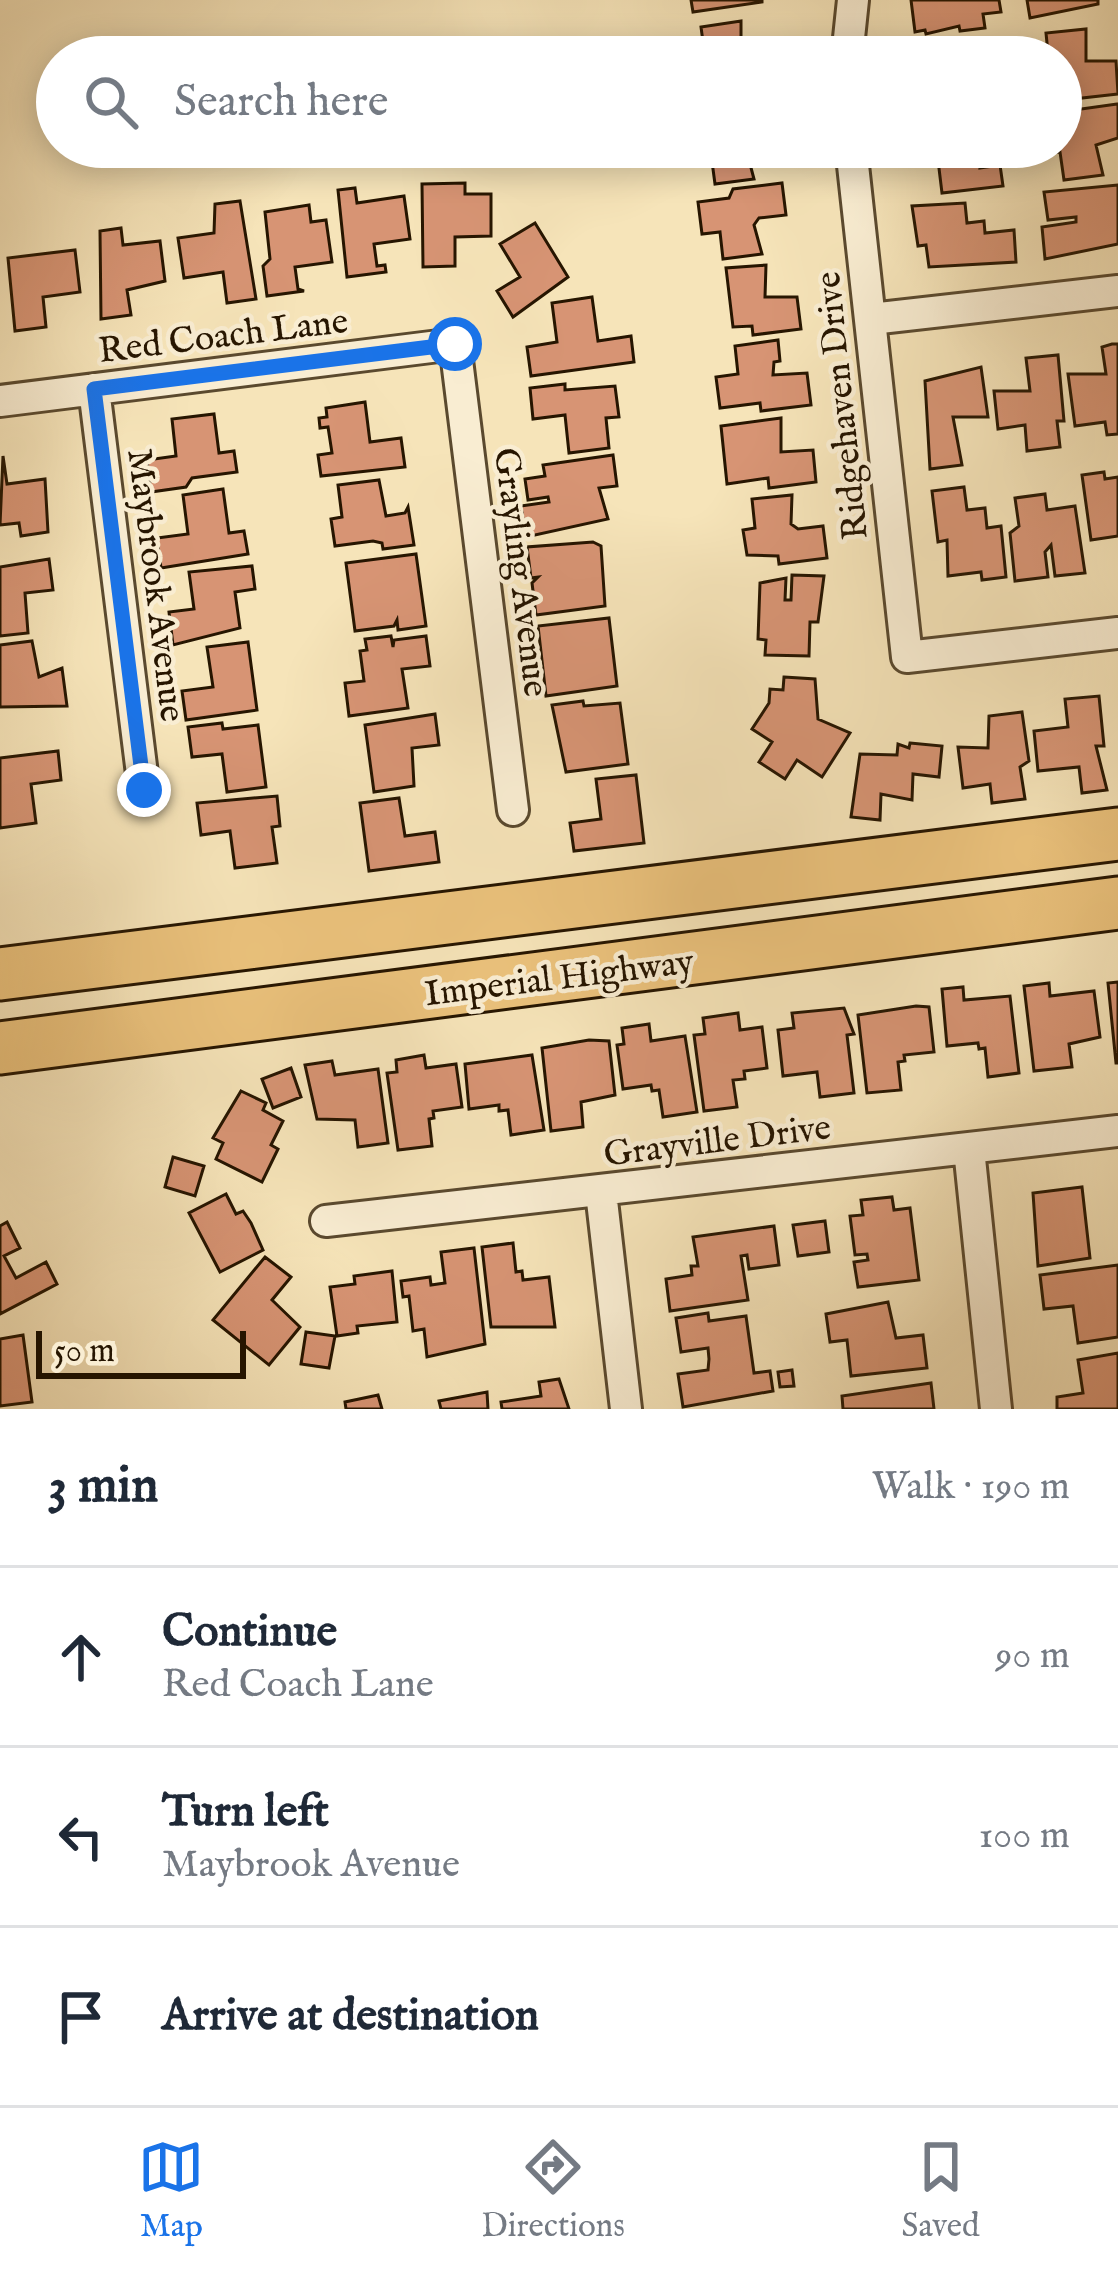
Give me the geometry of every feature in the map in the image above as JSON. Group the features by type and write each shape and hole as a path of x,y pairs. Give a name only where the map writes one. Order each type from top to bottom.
{"main road":[{"name":"Imperial Highway","path":"0,974 1118,834"},
{"name":"Imperial Highway","path":"0,1048 1118,902"}],"street":[{"path":"849,36 853,0"},
{"name":"Ridgehaven Drive","path":"853,168 907,657 1118,633"},
{"path":"871,319 1118,291"},
{"name":"Red Coach Lane","path":"0,400 455,344"},
{"name":"Grayling Avenue","path":"455,344 513,810"},
{"name":"Maybrook Avenue","path":"94,389 144,790"},
{"name":"Grayville Drive","path":"326,1221 1118,1131"},
{"path":"969,1149 996,1409"},
{"path":"601,1192 626,1409"}],"building":[{"path":"691,0 762,0 762,2 693,12"},
{"path":"911,0 999,0 1001,12 983,14 985,28 960,31 959,26 926,34 925,30 915,32"},
{"path":"1027,0 1098,0 1098,4 1030,18"},
{"path":"741,21 741,36 702,36 701,27"},
{"path":"1086,29 1086,61 1116,61 1118,94 1082,98 1082,36 1046,33"},
{"path":"1118,104 1118,138 1096,145 1103,175 1064,180 1062,168 1082,168 1082,109"},
{"path":"713,168 751,168 754,179 715,184"},
{"path":"939,168 1000,168 1003,186 942,193"},
{"path":"465,183 465,194 491,194 491,236 455,237 455,266 423,267 422,184"},
{"path":"782,183 786,215 759,218 754,225 762,254 723,259 720,232 702,234 698,202 729,198 733,189"},
{"path":"1118,185 1118,244 1045,259 1042,227 1076,222 1076,217 1048,220 1044,192"},
{"path":"355,188 357,203 404,196 410,239 374,244 377,266 385,265 386,272 347,277 338,190"},
{"path":"240,201 256,299 227,303 223,272 184,278 178,238 214,233 215,204"},
{"path":"965,203 967,223 984,221 985,233 1014,230 1016,262 929,267 926,245 918,246 912,206"},
{"path":"309,205 311,222 326,220 332,262 295,267 298,289 304,291 267,296 263,266 270,259 265,212"},
{"path":"535,223 568,277 513,317 497,291 520,277 500,244"},
{"path":"121,228 123,245 160,241 165,281 127,290 131,315 101,319 100,231"},
{"path":"75,250 80,292 43,297 46,327 15,331 8,258"},
{"path":"766,265 765,297 797,297 801,329 753,335 752,326 733,327 726,268"},
{"path":"592,297 598,341 631,336 634,362 531,376 527,347 557,342 552,303"},
{"path":"778,340 780,361 774,362 773,375 807,373 811,405 761,411 760,403 720,408 716,377 738,374 735,346"},
{"path":"1118,344 1118,434 1107,435 1105,422 1075,426 1068,374 1106,374 1102,347"},
{"path":"1058,355 1064,421 1057,421 1060,447 1027,451 1025,425 998,429 994,391 1030,391 1026,358"},
{"path":"981,367 988,417 953,417 962,465 930,469 925,381"},
{"path":"565,384 565,390 615,386 619,417 606,418 609,448 569,453 565,415 533,419 530,388"},
{"path":"365,402 370,442 401,438 405,467 321,476 318,455 332,453 328,427 320,428 319,418 327,417 326,408"},
{"path":"214,414 219,453 234,451 237,472 192,478 186,487 151,492 147,460 176,456 172,419"},
{"path":"781,418 781,452 813,450 816,482 769,488 768,478 727,484 721,426"},
{"path":"613,455 617,486 599,488 608,519 526,537 521,506 549,502 548,497 528,500 525,479 545,476 543,465"},
{"path":"3,456 7,484 45,479 48,532 21,536 19,523 0,525"},
{"path":"1104,472 1105,479 1118,477 1118,536 1091,540 1082,475"},
{"path":"379,480 386,516 405,513 408,507 414,545 383,549 382,543 373,541 335,546 331,519 342,517 338,485"},
{"path":"964,487 967,510 985,508 987,528 1001,526 1006,577 982,580 981,572 948,576 947,540 938,542 932,491"},
{"path":"223,489 229,533 244,531 248,554 161,568 157,538 188,534 183,495"},
{"path":"1045,494 1047,510 1075,506 1085,573 1055,576 1051,545 1045,552 1048,577 1015,581 1010,533 1019,526 1015,498"},
{"path":"792,495 791,524 798,529 823,526 827,558 779,564 778,556 747,555 743,530 755,528 752,499"},
{"path":"593,542 601,546 605,606 536,615 532,583 538,577 531,578 527,547"},
{"path":"416,554 426,626 398,630 397,620 394,626 355,631 346,563"},
{"path":"49,559 53,590 25,593 28,633 0,636 0,567"},
{"path":"252,566 255,589 235,592 240,628 173,645 169,612 194,609 189,572"},
{"path":"792,575 824,576 818,622 810,622 809,656 765,655 766,640 758,639 760,583 786,578 785,600 791,600"},
{"path":"609,618 617,686 546,696 538,626"},
{"path":"391,636 393,647 394,640 426,636 430,666 402,669 408,708 349,716 345,683 364,681 360,651 367,650 365,639"},
{"path":"32,641 39,677 62,668 67,706 0,707 0,645"},
{"path":"248,642 257,710 186,720 182,691 213,687 207,647"},
{"path":"784,677 815,679 818,719 850,733 822,777 797,760 785,779 759,762 772,742 752,729 769,703 770,689 783,690"},
{"path":"1099,696 1104,746 1096,746 1107,790 1082,793 1079,767 1038,771 1034,731 1068,727 1065,699"},
{"path":"583,701 584,706 620,703 628,764 566,772 552,705"},
{"path":"1022,712 1029,761 1020,767 1025,799 992,803 990,784 963,788 958,747 988,748 989,716"},
{"path":"435,714 439,745 412,748 414,786 374,792 365,725"},
{"path":"222,723 223,729 258,725 266,787 227,792 222,754 192,757 188,727"},
{"path":"910,743 942,746 939,777 913,774 912,800 881,794 880,820 851,817 860,754 897,755 898,744 909,748"},
{"path":"58,751 61,780 31,784 36,823 0,828 0,758"},
{"path":"636,775 644,843 574,851 570,823 601,819 596,779"},
{"path":"277,796 280,826 272,827 277,863 235,868 230,831 201,835 197,803"},
{"path":"399,798 405,836 435,832 439,862 369,871 360,803"},
{"path":"1118,982 1118,1063 1116,1063 1108,983"},
{"path":"1049,983 1050,996 1094,991 1100,1037 1069,1044 1072,1067 1034,1071 1024,986"},
{"path":"963,987 964,1000 1010,996 1019,1073 988,1077 985,1048 979,1049 978,1043 947,1046 942,989"},
{"path":"929,1007 934,1052 904,1055 905,1061 898,1062 901,1090 867,1093 858,1015"},
{"path":"844,1008 854,1034 847,1035 854,1093 820,1097 817,1072 783,1076 778,1030 794,1028 792,1013"},
{"path":"738,1013 740,1030 762,1027 767,1068 744,1071 745,1079 733,1080 737,1107 704,1111 694,1035 705,1034 703,1018"},
{"path":"649,1024 651,1041 685,1036 697,1112 663,1117 659,1090 652,1091 651,1085 623,1089 617,1045 624,1044 622,1028"},
{"path":"609,1041 615,1095 581,1102 583,1127 551,1131 542,1048"},
{"path":"424,1055 426,1068 456,1064 462,1107 433,1111 434,1118 429,1119 432,1146 398,1150 387,1073 397,1072 396,1060"},
{"path":"532,1055 544,1130 511,1135 508,1110 499,1111 499,1105 469,1109 465,1064"},
{"path":"332,1061 335,1075 378,1069 388,1143 358,1147 355,1120 317,1119 305,1065"},
{"path":"291,1068 301,1097 273,1108 262,1079"},
{"path":"241,1091 266,1103 263,1110 283,1121 271,1145 278,1149 262,1182 216,1159 223,1143 213,1138"},
{"path":"173,1157 204,1166 195,1196 165,1187"},
{"path":"1082,1187 1090,1258 1038,1266 1033,1193"},
{"path":"226,1194 236,1214 243,1211 251,1223 263,1250 220,1272 189,1213"},
{"path":"892,1197 894,1210 910,1208 919,1280 858,1287 854,1262 868,1260 867,1254 855,1255 850,1216 863,1215 861,1200"},
{"path":"825,1221 829,1252 798,1256 793,1225"},
{"path":"7,1222 20,1248 4,1256 16,1278 46,1262 57,1284 0,1314 0,1226"},
{"path":"774,1226 779,1265 749,1269 747,1255 741,1256 748,1300 670,1311 666,1279 692,1275 691,1266 698,1266 693,1237"},
{"path":"513,1243 516,1272 522,1271 523,1280 549,1277 555,1327 491,1327 482,1247"},
{"path":"474,1248 485,1344 427,1357 424,1329 413,1331 409,1296 403,1297 401,1281 430,1277 431,1285 445,1283 441,1252"},
{"path":"265,1257 291,1277 272,1300 300,1327 269,1365 213,1320"},
{"path":"1118,1265 1118,1337 1078,1343 1073,1306 1044,1309 1040,1275"},
{"path":"392,1271 397,1322 357,1326 358,1333 337,1336 330,1287 355,1284 354,1276"},
{"path":"888,1302 896,1338 923,1335 927,1368 851,1376 847,1340 830,1342 826,1314"},
{"path":"708,1313 709,1321 746,1316 754,1373 770,1371 773,1391 683,1407 678,1374 708,1370 709,1359 708,1348 681,1352 676,1318"},
{"path":"306,1332 335,1336 329,1368 301,1364"},
{"path":"23,1335 32,1402 0,1406 0,1339"},
{"path":"1118,1353 1118,1409 1057,1409 1057,1397 1083,1393 1078,1360"},
{"path":"792,1370 794,1386 780,1387 778,1372"},
{"path":"559,1379 569,1409 502,1409 501,1402 541,1396 539,1382"},
{"path":"931,1383 934,1409 843,1409 842,1396"},
{"path":"487,1392 488,1409 441,1409 439,1401"},
{"path":"378,1395 382,1409 346,1409 345,1402"}],"route":[{"path":"144,790 94,389 455,344"}]}
